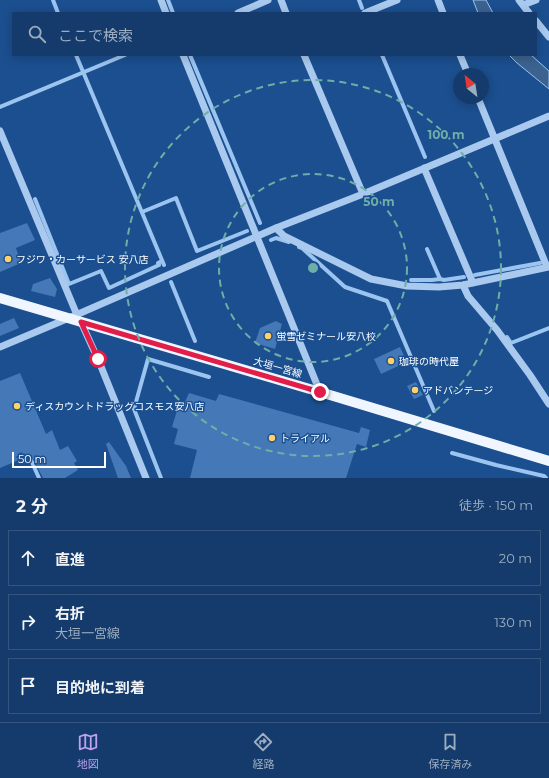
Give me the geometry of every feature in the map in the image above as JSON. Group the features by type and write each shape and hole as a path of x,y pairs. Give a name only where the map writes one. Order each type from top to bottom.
{"main road":[{"name":"大垣一宮線","path":"0,298 76,318 549,461"}],"street":[{"path":"161,0 166,12"},
{"path":"240,12 268,0"},
{"path":"281,0 286,12"},
{"path":"367,12 397,0"},
{"path":"438,0 443,12"},
{"path":"528,12 521,3 536,0"},
{"path":"537,22 549,37"},
{"path":"183,56 258,236 320,392"},
{"path":"304,56 363,194"},
{"path":"460,56 465,68"},
{"path":"276,228 284,236 370,279 407,286 439,287 464,285 548,267 480,104"},
{"path":"0,347 76,318 276,228 363,194 549,116"},
{"path":"0,131 76,318 100,364 146,478"},
{"path":"424,168 473,283"},
{"path":"464,285 468,296 497,330 549,404"}],"water":[{"path":"473,0 486,0 492,12 478,12"},
{"path":"510,56 532,56 549,71 549,89"}],"building":[{"path":"27,223 35,240 16,248 21,263 0,272 0,233"},
{"path":"50,278 57,289 55,297 31,291 33,284"},
{"path":"14,318 19,328 0,336 0,324"},
{"name":"蛍雪ゼミナール安八校","path":"276,321 282,324 275,349 255,343 260,328"},
{"name":"珈琲の時代屋","path":"400,347 407,362 381,374 374,359"},
{"name":"ディスカウントドラッグコスモス安八店","path":"20,373 46,434 52,430 60,450 68,446 77,461 74,463 78,470 65,478 43,478 31,455 0,468 0,381"},
{"name":"アドバンテージ","path":"416,382 423,395 414,399 407,386"},
{"name":"トライアル","path":"189,393 216,401 219,394 359,433 361,427 370,430 366,447 357,444 346,478 190,478 197,450 174,444 178,429 172,427 179,404 184,404"},
{"path":"109,442 126,466 131,478 118,478 106,444"}],"waterway":[{"path":"53,0 58,12"},
{"path":"168,0 173,12"},
{"path":"359,0 362,8"},
{"path":"76,56 164,265"},
{"path":"0,107 123,56"},
{"path":"190,56 260,223"},
{"path":"382,56 425,157"},
{"path":"142,212 176,198 197,251 247,231"},
{"path":"35,199 69,284 101,271 109,288 159,265 158,263 162,261"},
{"path":"271,240 276,238 289,242"},
{"path":"299,247 302,248 345,287 387,301 434,411"},
{"path":"427,249 440,279 444,280 464,277"},
{"path":"475,275 540,263"},
{"path":"411,280 440,279"},
{"path":"171,282 195,341"},
{"path":"507,337 511,343 549,328"},
{"path":"161,478 134,409 148,359 209,377"},
{"path":"452,453 544,476 546,478"},
{"path":"31,460 39,478"}],"place":[{"name":"フジワ・カーサービス 安八店","path":"8,259"},
{"name":"蛍雪ゼミナール安八校","path":"268,336"},
{"name":"珈琲の時代屋","path":"391,361"},
{"name":"アドバンテージ","path":"415,390"},
{"name":"ディスカウントドラッグコスモス安八店","path":"17,406"},
{"name":"トライアル","path":"272,438"}],"route":[{"path":"98,359 81,322 320,392"}]}
